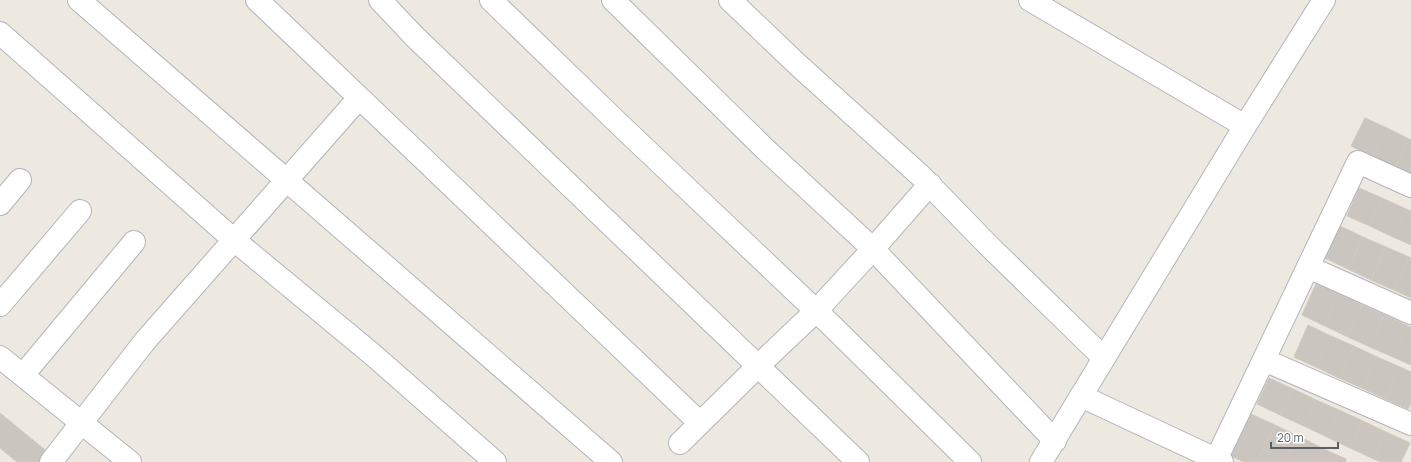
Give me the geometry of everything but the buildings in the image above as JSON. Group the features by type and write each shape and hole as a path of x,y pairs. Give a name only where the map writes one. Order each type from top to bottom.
{"street":[{"path":"79,0 611,462"},
{"path":"257,0 700,423"},
{"path":"380,0 414,36 858,462"},
{"path":"492,0 618,123 816,311 970,462"},
{"path":"613,0 764,148 873,249 1055,441"},
{"path":"730,0 803,70 930,184 988,245 1104,358"},
{"path":"1030,0 1245,126"},
{"path":"1041,462 1245,126 1324,0"},
{"path":"0,34 234,240 372,354 495,462"},
{"path":"50,462 145,341 360,98"},
{"path":"1081,396 1218,461 1358,162 1411,186"},
{"path":"0,204 20,180"},
{"path":"680,443 816,311 930,184"},
{"path":"0,305 80,211"},
{"path":"23,376 134,242"},
{"path":"1308,267 1411,313"},
{"path":"0,357 130,462"},
{"path":"1264,360 1411,424"}]}
